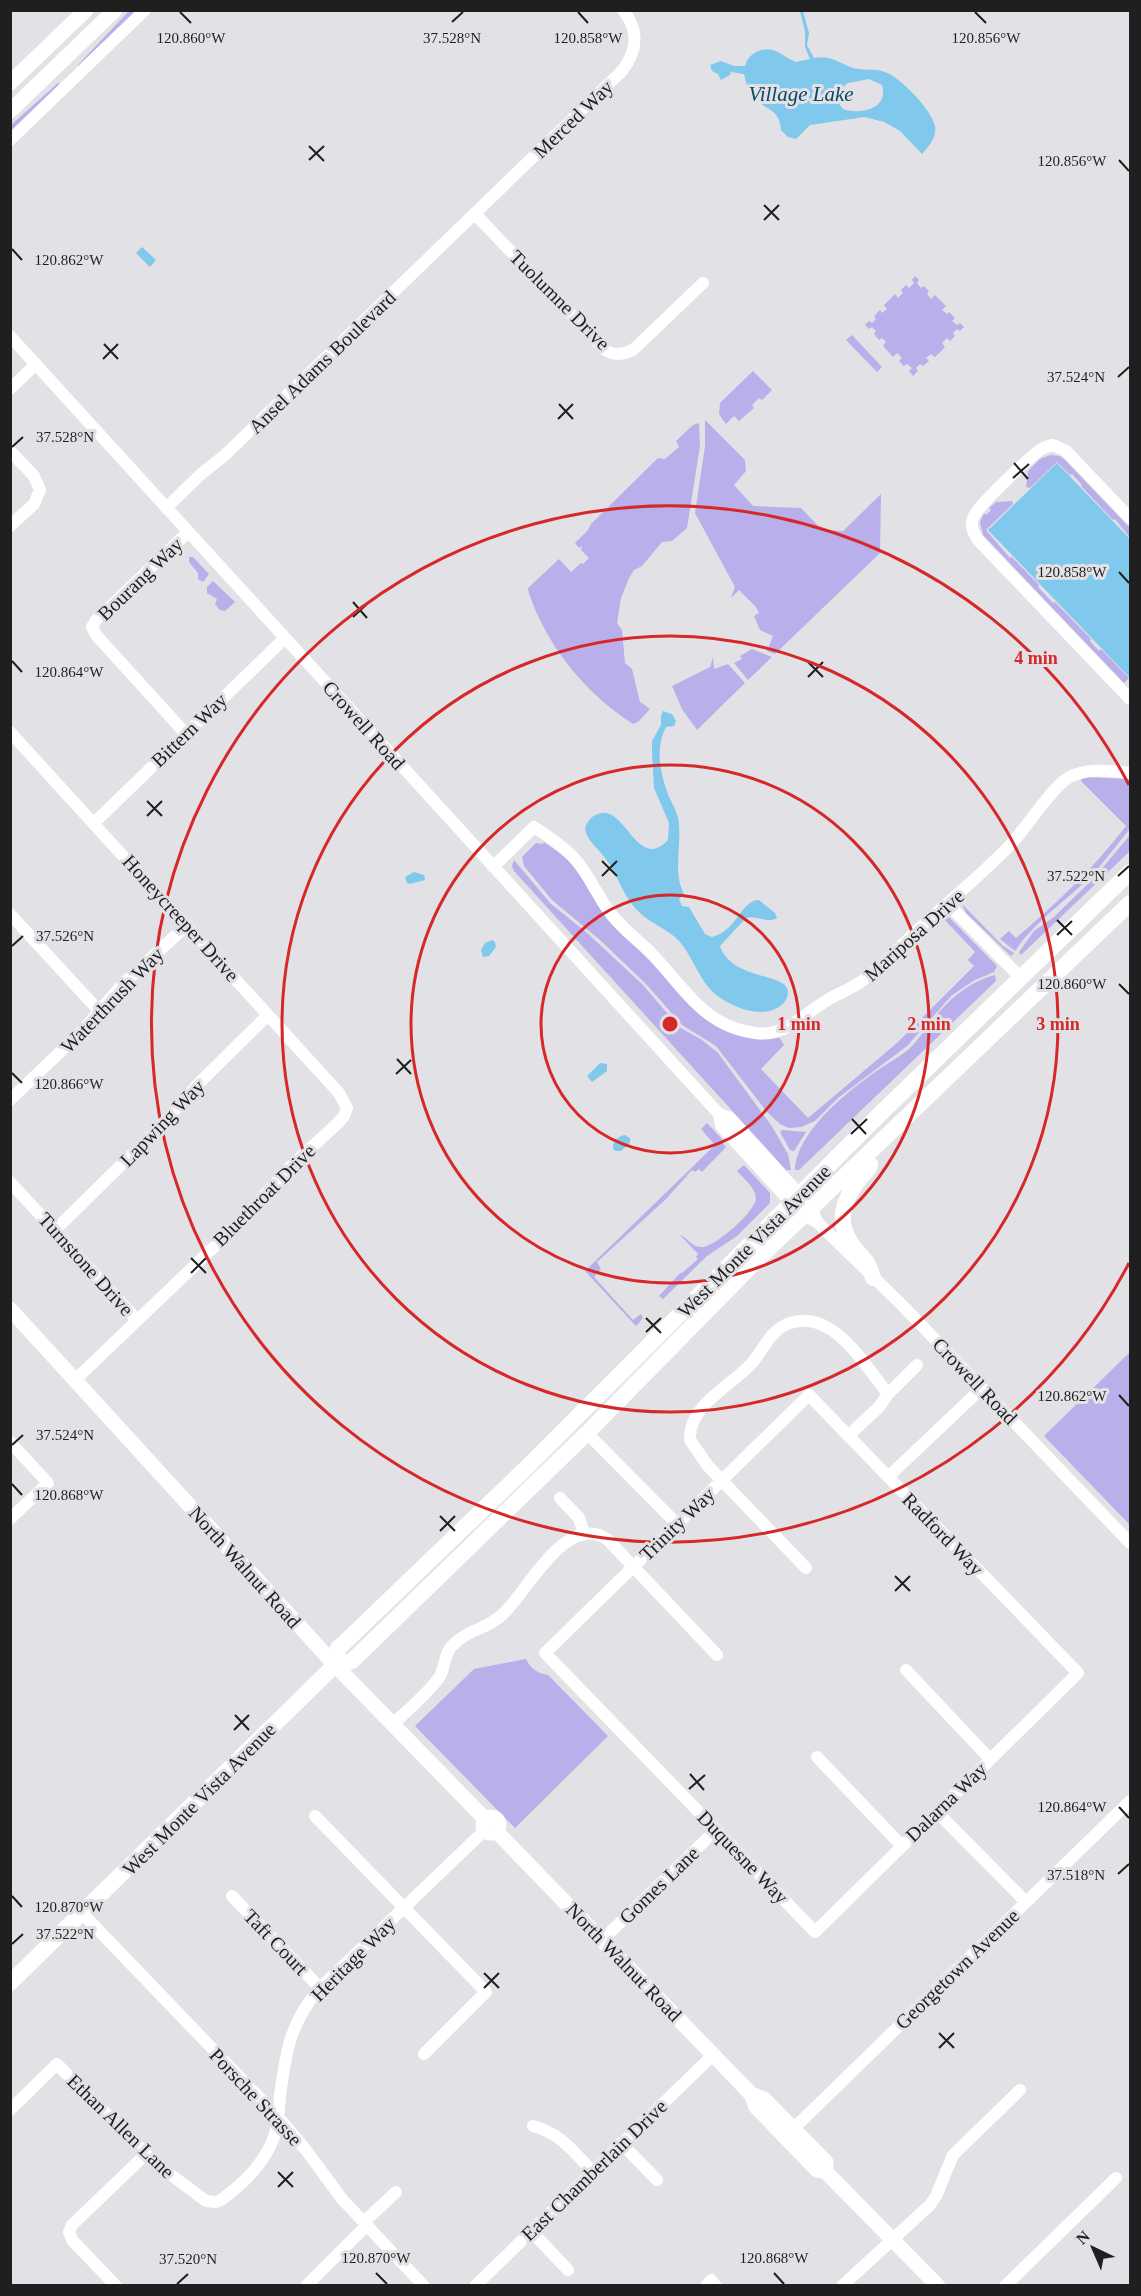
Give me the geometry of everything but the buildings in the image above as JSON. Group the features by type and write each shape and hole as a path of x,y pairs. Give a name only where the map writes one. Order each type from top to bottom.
{"main road":[{"name":"West Monte Vista Avenue","path":"335,1665 339,1648 343,1644 523,1471 890,1104 1131,872"},
{"name":"West Monte Vista Avenue","path":"10,1983 335,1665 352,1661 811,1215 872,1150 1131,903"},
{"path":"872,1150 869,1168 852,1186 846,1198 843,1215 848,1238 869,1262 873,1278"}],"street":[{"path":"10,83 86,10"},
{"path":"10,111 115,10"},
{"path":"10,140 145,10"},
{"name":"Merced Way","path":"475,214 626,66 633,54 635,33 623,10"},
{"path":"60,63 74,79"},
{"name":"Tuolumne Drive","path":"475,214 604,349 611,353 634,350 703,283"},
{"name":"Ansel Adams Boulevard","path":"166,508 201,474 225,455 475,214"},
{"name":"Crowell Road","path":"10,336 718,1114 730,1118 796,1199 1131,1543"},
{"path":"10,389 36,364"},
{"path":"1131,518 1066,451 1053,445 1038,452 977,510 972,525 973,533 978,540 1131,699"},
{"path":"10,451 34,477 40,490 34,504 10,526"},
{"name":"Bourang Way","path":"186,734 96,635 92,627 96,620 188,532"},
{"name":"Bittern Way","path":"94,823 285,638"},
{"name":"Honeycreeper Drive","path":"10,732 339,1092 347,1108"},
{"name":"Mariposa Drive","path":"494,867 534,827 573,857 586,872 611,914 651,954 689,999 718,1022 748,1032 777,1033 827,1000 862,982 885,963 1011,844 1065,780 1091,771 1131,773"},
{"path":"948,904 1021,978"},
{"path":"10,914 99,1011"},
{"name":"Waterthrush Way","path":"10,1100 83,1030 122,985 187,925"},
{"name":"Lapwing Way","path":"55,1230 159,1128 200,1082 268,1015"},
{"name":"Bluethroat Drive","path":"75,1380 253,1209 290,1167 338,1123 347,1108"},
{"name":"Turnstone Drive","path":"10,1182 137,1320"},
{"name":"North Walnut Road","path":"10,1309 335,1665 489,1827 751,2094 764,2099 789,2133 826,2162 826,2172 938,2286"},
{"path":"806,1568 722,1480 690,1440 692,1426 704,1406 749,1367 768,1339 788,1324 812,1321 836,1332 888,1394"},
{"path":"848,1436 879,1407 888,1394 917,1365"},
{"path":"888,1478 982,1388"},
{"name":"Radford Way","path":"809,1395 1078,1673"},
{"name":"Trinity Way","path":"545,1653 809,1395"},
{"path":"587,1433 677,1524"},
{"path":"10,1442 48,1483 10,1519"},
{"path":"560,1498 579,1518 584,1533"},
{"path":"393,1724 438,1679 450,1648 467,1633 502,1616 549,1557 584,1533 593,1533 607,1539 717,1655"},
{"name":"Duquesne Way","path":"545,1653 815,1932"},
{"path":"906,1670 990,1759"},
{"name":"Dalarna Way","path":"815,1932 1078,1673"},
{"path":"817,1757 902,1846"},
{"name":"Georgetown Avenue","path":"789,2133 1131,1801"},
{"path":"937,1812 1026,1902"},
{"path":"315,1816 486,1992 424,2054"},
{"name":"Heritage Way","path":"278,2117 287,2050 292,2032 306,2006 320,1988 489,1827"},
{"name":"Gomes Lane","path":"602,1940 716,1830"},
{"name":"Taft Court","path":"232,1896 320,1988"},
{"name":"Porsche Strasse","path":"82,1913 278,2117 342,2199 424,2286"},
{"name":"East Chamberlain Drive","path":"475,2286 713,2055"},
{"name":"Ethan Allen Lane","path":"10,2110 57,2064 146,2154 210,2203 216,2202 240,2184 257,2167 271,2145 278,2117"},
{"path":"842,2286 934,2200 947,2165 956,2151 1020,2090"},
{"path":"533,2126 548,2130 561,2139 592,2171"},
{"path":"621,2143 657,2180"},
{"path":"116,2286 72,2240 69,2232 72,2225 146,2154"},
{"path":"1005,2286 1116,2178"},
{"path":"306,2286 396,2192"},
{"path":"531,2231 568,2270"},
{"path":"706,2286 711,2280 716,2286"}],"shaded area":[{"path":"129,11 136,11 78,66 78,65"},
{"path":"58,83 60,84 11,132 11,125"},
{"path":"915,276 921,288 924,286 929,291 927,294 931,299 935,295 946,306 942,310 947,314 949,312 955,318 952,321 964,327 953,333 955,336 950,341 947,338 942,343 945,347 935,357 931,354 926,358 929,361 923,366 920,364 913,376 909,371 912,368 907,364 904,366 899,361 902,358 897,353 893,357 883,346 886,342 882,338 879,340 872,327 869,329 865,325 876,319 874,316 880,310 882,313 887,309 884,305 895,294 898,298 906,285 909,288 914,283 912,280"},
{"path":"852,335 882,367 877,372 846,340"},
{"path":"753,371 772,390 762,400 759,398 752,405 754,408 739,421 734,416 726,424 719,414 720,403"},
{"path":"705,420 745,460 746,471 734,485 753,506 801,508 822,530 843,531 881,494 880,553 775,654 767,651 773,636 760,630 754,616 759,613 756,607 739,590 731,598 735,587 695,513 705,446"},
{"path":"699,423 700,446 687,528 672,541 662,542 642,566 634,570 621,598 617,623 622,630 625,663 632,669 640,702 650,709 638,722 633,724 603,702 577,676 545,631 530,598 528,588 559,559 571,572 581,563 583,564 589,558 581,550 582,546 579,548 575,543 591,524 658,458 665,459 679,447 676,441 693,425"},
{"path":"1050,455 1060,456 1066,461 1130,528 1130,538 1072,474 1070,475 1057,462 1030,488 1026,487 1028,471 1040,459"},
{"path":"1012,501 1013,504 986,530 1010,558 1012,557 1039,585 1038,587 1053,603 1055,602 1091,639 1090,641 1099,651 1101,649 1129,678 1124,683 983,535 980,522 984,513 986,515 991,510 989,508 996,502"},
{"path":"189,557 193,557 209,574 203,582 198,579 198,573 189,562"},
{"path":"213,581 235,602 225,611 220,610 215,604 217,599 207,593 207,587"},
{"path":"752,649 772,657 748,680 734,663 742,659 740,656"},
{"path":"713,657 714,669 728,664 745,683 697,730 682,709 672,686 710,667"},
{"path":"1082,777 1130,779 1130,829 1091,876 1041,921 1015,951 1000,939 1009,931 1016,938 1046,912 1074,885 1126,826 1081,781"},
{"path":"1130,835 1130,851 1021,955 1019,952 1034,931 1054,917 1094,878"},
{"path":"544,842 573,864 607,919 702,1016 727,1031 743,1036 761,1039 779,1037 784,1045 761,1069 808,1118 897,1043 974,966 968,960 975,952 944,919 936,923 940,918 950,918 997,966 994,972 975,980 952,995 907,1046 838,1098 815,1121 801,1127 789,1128 780,1124 767,1112 716,1046 682,1025 647,985 600,940 552,900 524,866 522,857 536,843 543,844"},
{"path":"514,860 551,904 586,932 643,985 679,1027 702,1040 718,1053 771,1125 788,1154 791,1170 786,1170 514,871 512,866"},
{"path":"962,904 1003,946 1014,953 1011,956 966,913"},
{"path":"995,975 996,981 799,1170 795,1170 798,1155 805,1141 826,1113 866,1079 909,1049 954,997 978,981"},
{"path":"707,1123 722,1139 726,1147 702,1172 699,1169 695,1172 692,1170 686,1176 690,1181 686,1177 665,1200 597,1262 601,1269 594,1277 633,1320 641,1314 643,1318 636,1326 585,1271 715,1145 701,1129"},
{"path":"782,1130 806,1132 794,1151 790,1150 780,1132"},
{"path":"744,1165 770,1193 770,1203 737,1236 707,1256 663,1299 659,1296 680,1273 698,1259 696,1257 698,1254 680,1235 696,1246 709,1245 734,1227 750,1211 756,1198 754,1190 737,1171"},
{"path":"1130,1352 1130,1525 1044,1436"},
{"path":"526,1659 535,1670 548,1675 608,1736 515,1828 415,1726 474,1669"}],"water":[{"name":"Village Lake","path":"800,11 803,11 809,33 807,45 814,58 830,59 853,68 885,72 892,75 914,95 928,111 935,126 934,138 922,154 900,131 884,122 865,117 810,125 796,139 788,137 781,130 775,114 758,102 752,94 744,74 731,72 721,80 718,74 712,71 710,65 721,61 734,66 745,66 752,55 768,49 796,62 810,59 805,47 805,32","holes":["869,79 882,85 881,100 872,108 850,111 843,109 837,101 837,92 848,83"]},
{"path":"142,247 156,260 150,267 136,253"},
{"path":"1057,463 1130,539 1130,678 988,530"},
{"path":"663,711 672,714 676,721 674,726 666,727 662,736 660,763 664,782 679,822 678,869 684,894 679,899 682,906 689,907 705,934 712,937 727,929 753,901 759,900 775,913 777,918 773,920 746,918 720,946 726,957 736,965 779,981 785,986 788,992 787,998 775,1009 761,1012 746,1010 725,1001 712,992 679,941 633,906 610,865 586,832 585,828 592,817 607,813 616,818 639,843 648,848 657,848 668,840 669,823 654,788 652,752 652,741 661,725"},
{"path":"414,872 424,875 425,880 407,883 405,877"},
{"path":"492,940 496,947 489,956 483,957 481,950 485,943"},
{"path":"600,1063 607,1064 607,1071 592,1082 587,1076"},
{"path":"625,1135 630,1138 630,1143 621,1151 613,1149 616,1140"}]}
